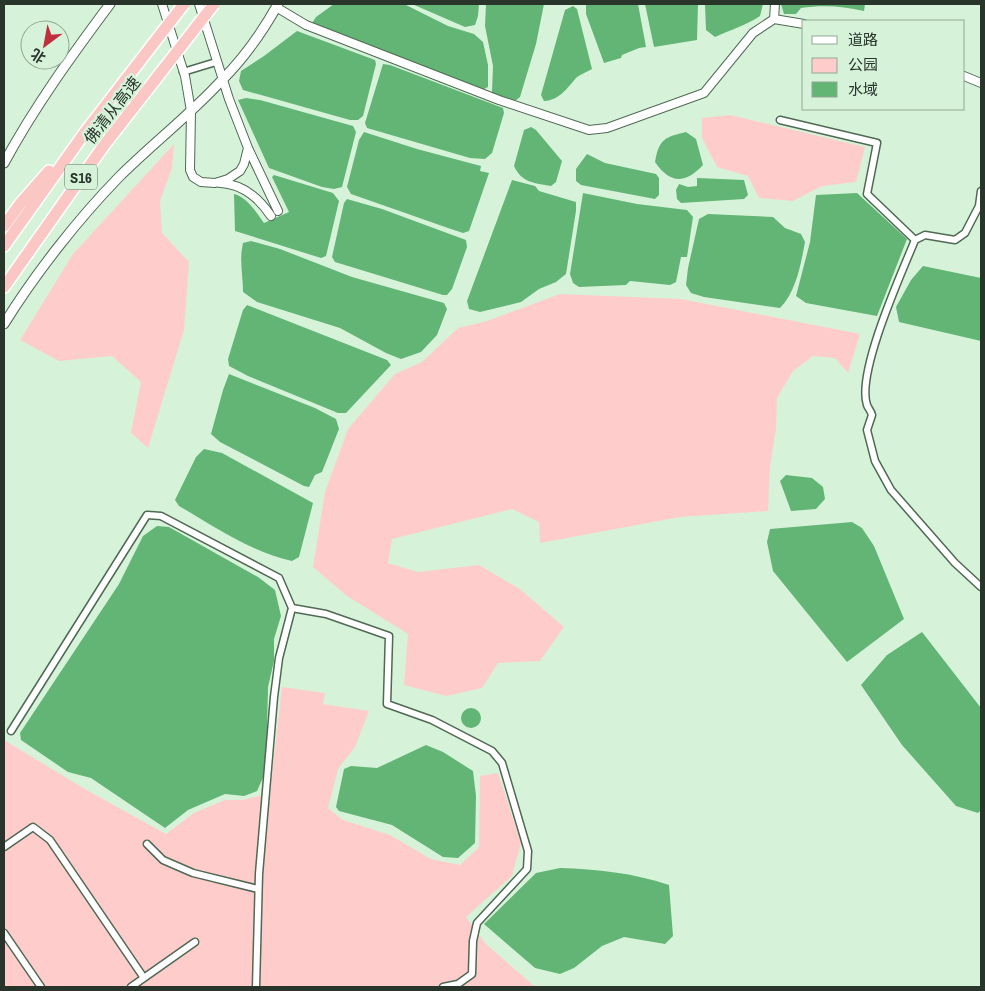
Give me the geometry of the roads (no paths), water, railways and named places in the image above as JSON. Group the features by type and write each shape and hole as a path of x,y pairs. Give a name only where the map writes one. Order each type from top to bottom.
{"highway":[{"name":"佛清从高速","path":"4,246 86,131 184,4"},
{"name":"佛清从高速","path":"4,287 100,150 214,4"},
{"path":"4,226 20,204 86,131"}],"main road":[{"path":"4,163 24,126 56,76 110,4"},
{"path":"4,324 22,294 73,230 119,177 223,80 280,7"}],"street":[{"path":"162,4 183,72 191,111 190,170 193,178 201,182 236,186 251,194 275,214 216,62 199,4"},
{"path":"280,7 289,4"},
{"path":"774,19 775,4"},
{"path":"280,7 306,25 500,100 589,130 607,128 704,93 753,33 774,19 802,24"},
{"path":"183,72 216,62"},
{"path":"965,76 981,83"},
{"path":"780,120 877,143 867,194 915,240"},
{"path":"216,183 228,179 240,171 248,148"},
{"path":"981,191 979,206 965,233 954,240 925,234 915,240 876,339 865,384 866,404 872,415 867,430 875,461 891,490 955,563 981,587"},
{"path":"11,731 147,515 161,516 279,578 292,608 279,658 275,688 258,889 256,987"},
{"path":"292,608 326,614 389,636 387,704 432,720 492,752 502,763 528,851 527,868 477,923 473,941 472,974 458,984 443,987"},
{"path":"4,847 33,827 50,840 144,978"},
{"path":"147,844 163,860 193,873 258,889"},
{"path":"4,933 40,987"},
{"path":"132,987 195,942"}],"water":[{"path":"334,4 404,4 448,26 474,34 483,42 488,65 488,87 482,90 312,23 316,17"},
{"path":"412,4 479,4 478,16 475,25 465,27"},
{"path":"486,4 544,4 536,44 520,97 514,102 494,95 492,92 493,66 485,26"},
{"path":"586,4 638,4 646,47 639,48 622,55 621,58 604,63 586,14"},
{"path":"645,4 698,4 697,40 654,47"},
{"path":"705,4 763,4 760,16 715,37 706,30"},
{"path":"781,4 865,4 864,11 817,6 801,8 796,14 784,14"},
{"path":"573,6 577,9 592,69 577,77 559,96 544,101 541,95 565,10"},
{"path":"297,31 375,60 376,64 363,116 358,120 350,120 243,90 239,81 241,71"},
{"path":"383,64 503,108 504,113 492,153 485,159 470,158 367,128 365,123"},
{"path":"246,98 260,100 353,126 356,132 342,187 334,189 322,187 269,168 238,100"},
{"path":"531,127 536,130 562,161 556,182 551,186 534,183 525,179 517,172 514,166 524,130"},
{"path":"364,132 417,149 481,166 480,171 489,173 469,231 463,233 351,194 347,187 359,140"},
{"path":"686,132 696,139 703,165 690,176 678,179 672,178 655,162 657,154 664,140"},
{"path":"587,154 605,163 656,174 659,178 659,195 655,199 581,185 576,181 576,169"},
{"path":"274,175 333,193 339,201 326,256 321,258 235,231 234,194 243,198 264,223 289,212 272,177"},
{"path":"697,178 744,180 748,195 744,199 681,203 677,199 676,190 679,184 688,187 697,186"},
{"path":"512,180 535,186 539,191 576,202 566,274 556,282 539,289 521,302 480,312 469,309 467,301"},
{"path":"583,193 637,204 687,210 693,217 687,257 681,257 676,282 670,285 630,281 626,285 579,287 573,283 570,274"},
{"path":"857,193 907,239 877,316 806,303 796,296 810,242 816,195"},
{"path":"347,199 382,209 466,240 467,247 452,289 447,295 335,262 332,257 344,203"},
{"path":"708,214 773,217 785,228 801,234 805,242 800,268 790,294 780,308 704,297 691,293 686,285 688,268 699,219"},
{"path":"251,241 280,249 352,277 444,303 447,309 437,335 421,352 401,359 340,328 257,302 243,292 242,249 243,243"},
{"path":"923,266 981,278 981,341 899,322 896,307 911,280"},
{"path":"247,305 387,360 391,365 346,413 338,413 248,376 229,366 228,359 243,310"},
{"path":"229,374 315,408 336,419 339,429 322,472 315,475 309,487 220,442 211,434"},
{"path":"204,449 222,453 313,503 299,557 292,561 262,552 179,506 175,500 196,457"},
{"path":"786,475 812,478 823,487 825,499 816,509 791,511 780,481"},
{"path":"852,522 862,528 874,546 904,619 847,662 773,571 767,542 770,529"},
{"path":"157,526 169,527 258,577 275,590 281,616 274,639 274,661 268,687 266,771 257,791 244,796 225,794 188,810 165,828 91,778 68,772 21,740 20,733 119,584 143,536"},
{"path":"922,632 981,708 981,810 978,813 956,806 902,745 861,685 887,655"},
{"path":"471,708 478,711 481,718 478,725 471,728 464,725 461,718 464,711"},
{"path":"426,745 443,752 473,771 476,796 475,843 458,858 443,857 392,825 339,811 336,807 344,769 351,766 377,768"},
{"path":"560,868 615,872 669,885 673,936 665,944 624,937 602,946 574,968 560,974 535,968 484,924 536,873"}]}
